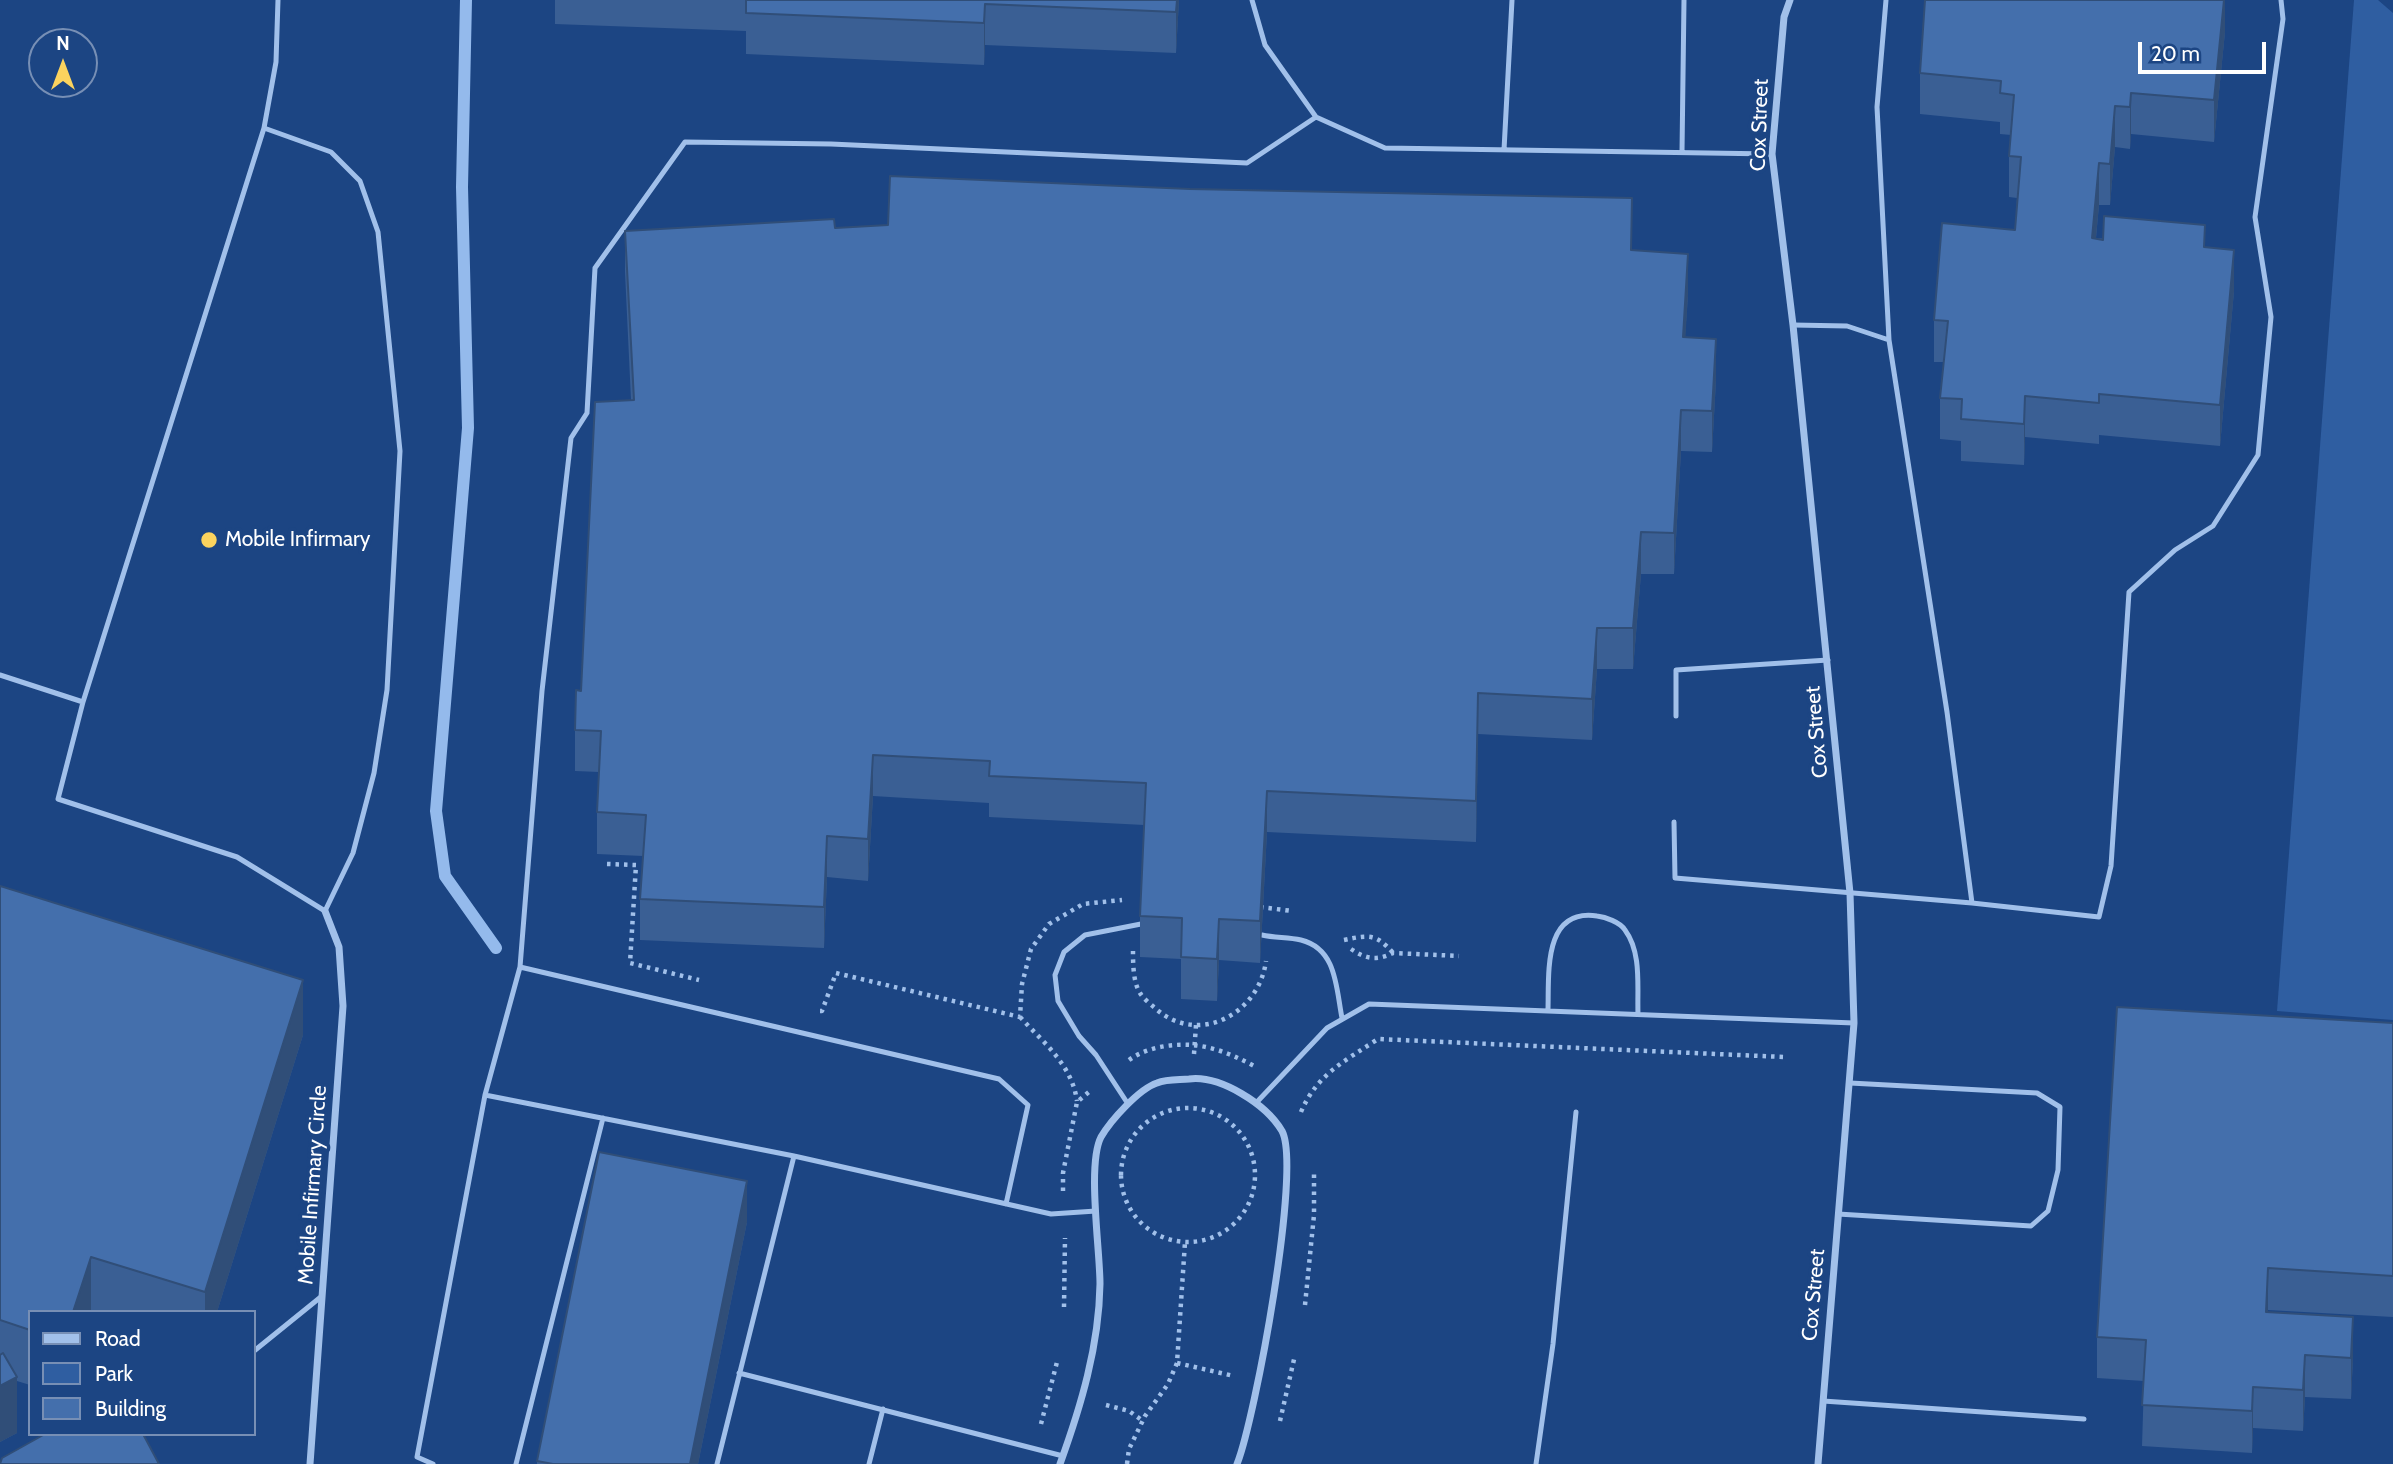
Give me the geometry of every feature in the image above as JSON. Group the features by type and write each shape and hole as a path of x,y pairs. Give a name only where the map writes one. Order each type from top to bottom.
{"street":[{"name":"Cox Street","path":"1790,0 1784,16 1772,154 1793,326 1850,892 1854,1023 1818,1464"},
{"name":"Mobile Infirmary Circle","path":"310,1464 344,1006 339,947 324,911"},
{"path":"1062,1460 1093,1359 1100,1286 1095,1169 1100,1139 1119,1110 1157,1083 1199,1078 1228,1086 1256,1102 1283,1132 1287,1177 1277,1276 1258,1382 1237,1464"}],"lane":[{"path":"264,128 331,152 360,181 378,232 400,451 387,690 374,773 353,853 324,911 237,857 58,799 83,702 264,128 276,62 278,0"},
{"path":"1252,0 1265,45 1315,117 1385,148 1772,154"},
{"path":"1504,150 1512,0"},
{"path":"1682,152 1684,0"},
{"path":"1886,0 1877,107 1889,340 1947,712 1972,903"},
{"path":"1674,822 1675,878 1972,903 2099,917 2111,866 2129,592 2175,550 2213,526 2258,455 2271,317 2255,217 2283,19 2281,0"},
{"path":"433,1464 417,1457 485,1096 520,967 542,691 571,438 587,413 595,268 685,142 831,145 1247,163 1315,117"},
{"path":"1793,326 1847,326 1889,340"},
{"path":"1676,716 1676,670 1828,660"},
{"path":"0,675 83,702"},
{"path":"1548,1009 1550,959 1554,939 1564,922 1585,914 1605,917 1625,928 1636,956 1638,1014"},
{"path":"1128,1104 1079,1036 1058,1001 1055,975 1064,952 1085,935 1141,924"},
{"path":"1265,936 1302,941 1320,948 1330,960 1342,1018"},
{"path":"520,967 999,1079 1028,1105 1006,1204"},
{"path":"1256,1102 1326,1028 1369,1003 1854,1023"},
{"path":"1838,1214 2031,1226 2048,1211 2058,1170 2060,1107 2037,1093 1850,1083"},
{"path":"485,1096 794,1156 1051,1213 1096,1211"},
{"path":"1536,1464 1553,1344 1576,1112"},
{"path":"516,1464 603,1118"},
{"path":"717,1464 794,1156"},
{"path":"256,1349 322,1296"},
{"path":"739,1373 883,1409 1062,1460"},
{"path":"1823,1401 2084,1419"},
{"path":"869,1464 883,1409"}],"path":[{"path":"607,864 636,865 630,962 707,982"},
{"path":"1020,1017 1022,984 1031,949 1049,924 1083,904 1121,900 1134,901 1133,967 1139,992 1167,1018 1184,1025 1213,1024 1239,1011 1254,995 1266,965 1265,936 1270,907"},
{"path":"1257,907 1302,913"},
{"path":"1337,934 1366,959 1384,958 1393,953 1459,956"},
{"path":"1343,941 1364,935 1377,938 1393,953"},
{"path":"810,1008 822,1011 836,973 1020,1017 1063,1062 1075,1086 1077,1102 1063,1173 1064,1307"},
{"path":"1077,1102 1135,1055 1154,1048 1184,1043 1224,1051 1261,1070 1293,1100 1299,1116 1314,1087 1328,1072 1378,1039 1784,1057"},
{"path":"1190,1107 1211,1111 1230,1122 1245,1137 1253,1156 1256,1177 1252,1198 1241,1216 1225,1231 1206,1240 1185,1242 1162,1237 1142,1224 1128,1206 1121,1184 1122,1160 1130,1139 1146,1122 1167,1110 1190,1107"},
{"path":"1305,1305 1314,1215 1314,1167"},
{"path":"1127,1464 1129,1449 1143,1421 1168,1384 1177,1363 1185,1242"},
{"path":"1280,1421 1295,1355"},
{"path":"1041,1424 1057,1362"},
{"path":"1177,1363 1236,1376"},
{"path":"1102,1404 1129,1411 1143,1421"}],"green space":[{"path":"2354,0 2378,0 2393,13 2393,1020 2277,1011"}],"building":[{"path":"746,0 1177,0 1176,12 985,4 984,23 746,13"},
{"path":"1925,0 2224,0 2214,100 2131,93 2130,107 2115,106 2110,164 2099,163 2092,238 2103,240 2104,216 2205,225 2204,247 2234,250 2220,405 2099,394 2099,403 2025,396 2024,424 1961,419 1962,399 1940,398 1948,321 1934,320 1942,223 2015,230 2021,157 2009,156 2014,95 2000,93 2001,81 1920,73"},
{"path":"890,176 1190,189 1632,198 1631,250 1688,254 1683,337 1716,339 1712,411 1681,410 1674,533 1641,532 1633,628 1597,628 1592,699 1478,693 1476,801 1267,791 1260,921 1219,919 1217,959 1181,957 1182,918 1140,916 1146,783 989,776 990,761 873,755 868,839 827,836 824,907 640,899 646,815 597,812 601,731 575,730 576,690 581,691 595,402 634,400 625,231 834,219 835,228 888,225"},
{"path":"0,886 303,980 205,1292 91,1257 74,1310 28,1310 28,1329 0,1320"},
{"path":"2117,1007 2393,1023 2393,1276 2268,1268 2266,1312 2353,1317 2351,1358 2305,1355 2303,1390 2253,1387 2252,1411 2142,1405 2146,1340 2097,1337"},
{"path":"599,1152 747,1181 690,1464 553,1464 537,1461"},
{"path":"3,1353 17,1377 0,1386 0,1355"},
{"path":"41,1436 144,1436 159,1464 0,1464 2,1458"}],"waterway":[{"path":"466,0 462,187 468,428 436,811 445,876 496,948"}],"place":[{"name":"Mobile Infirmary","path":"209,540"}]}
